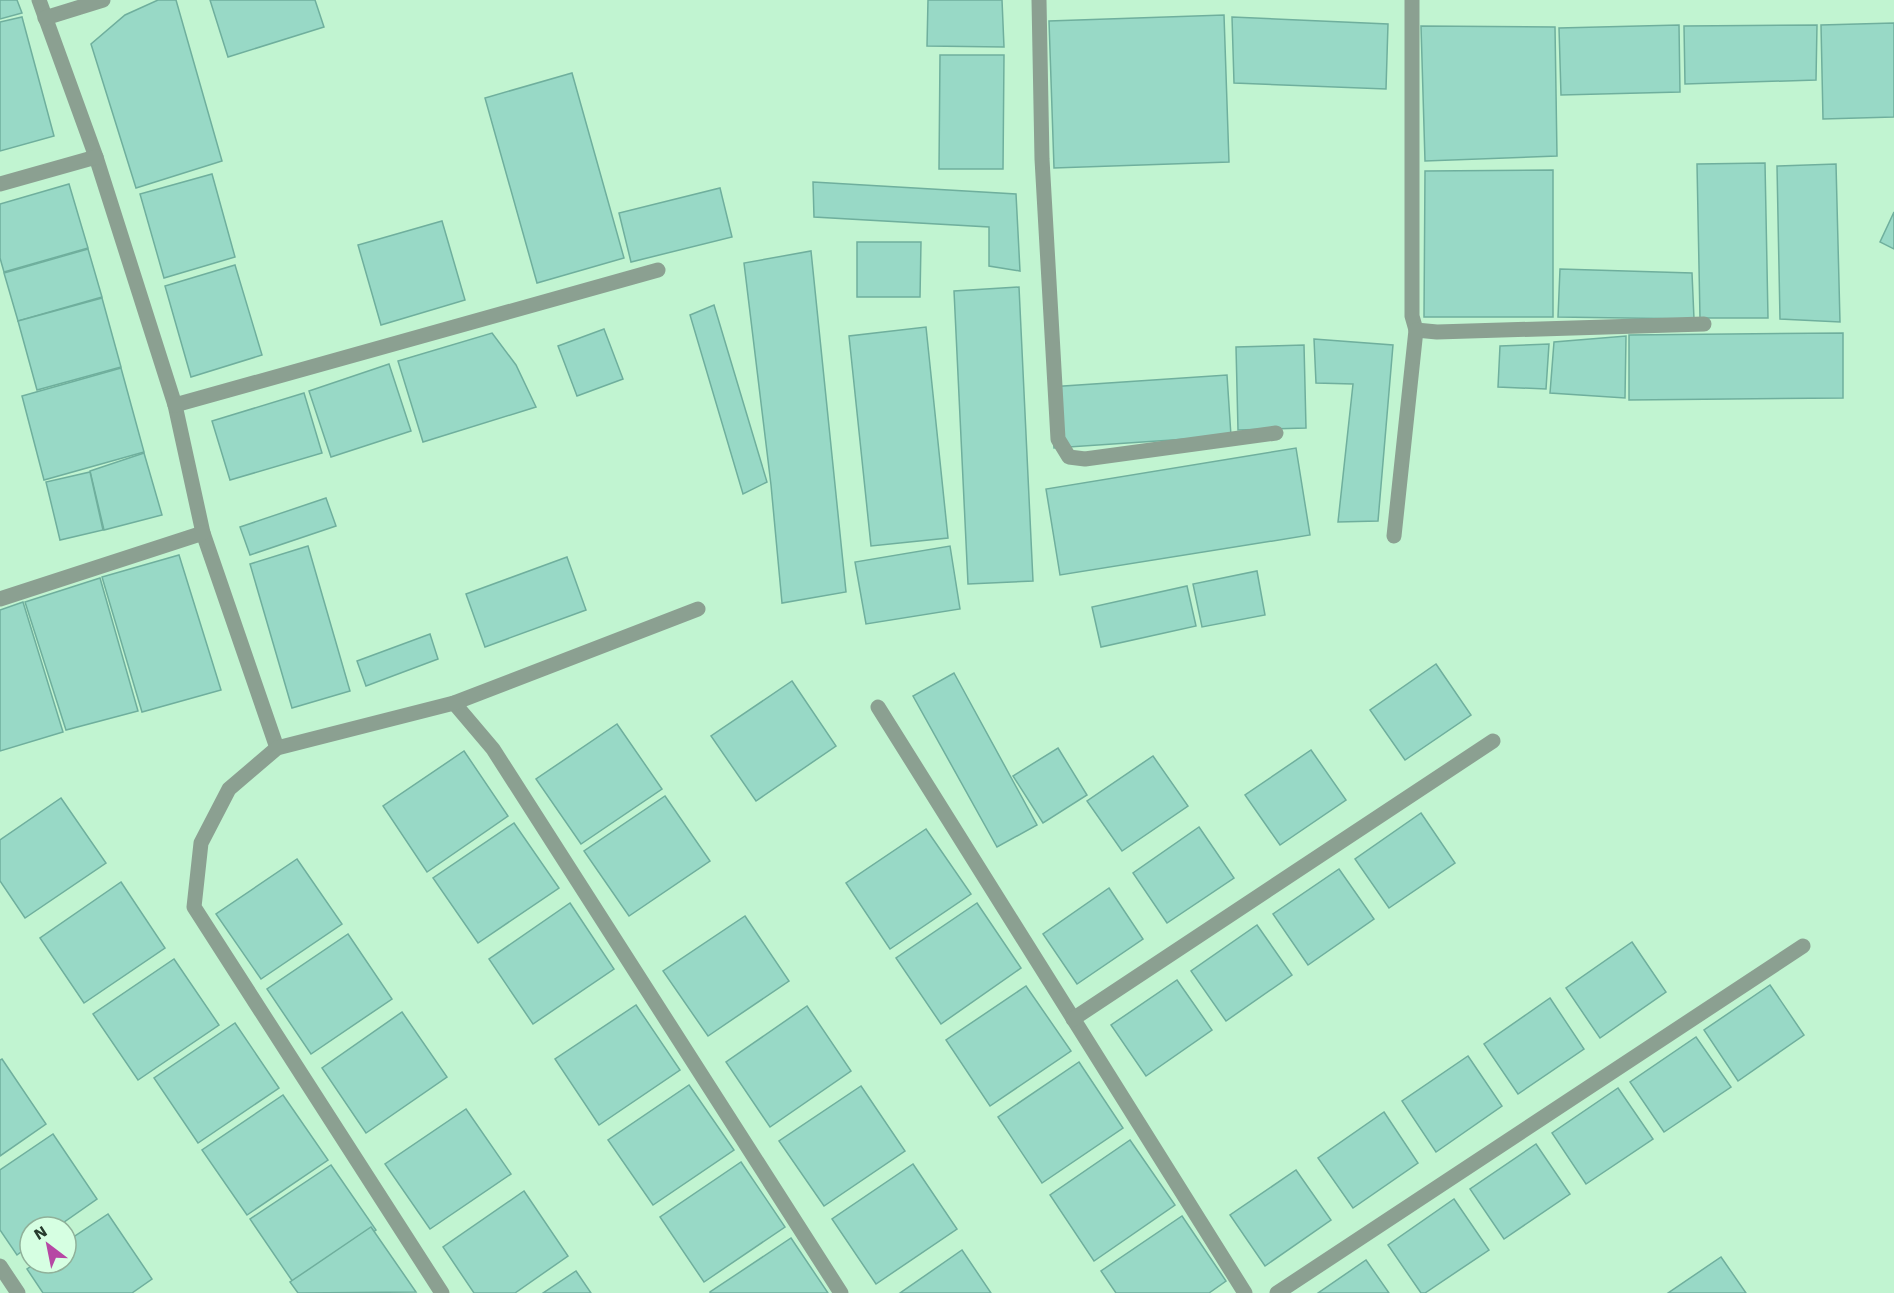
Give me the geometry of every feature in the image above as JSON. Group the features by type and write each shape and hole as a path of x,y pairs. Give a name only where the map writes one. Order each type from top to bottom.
{"street":[{"path":"39,0 96,158 175,405 203,533 277,748"},
{"path":"45,18 103,0"},
{"path":"1039,0 1042,159 1058,439 1069,458 1085,459 1276,433"},
{"path":"1394,536 1416,330 1412,316 1412,0"},
{"path":"0,184 96,158"},
{"path":"175,405 658,270"},
{"path":"1416,330 1437,332 1704,324"},
{"path":"0,599 203,533"},
{"path":"442,1293 194,907 201,843 229,789 277,748 454,703 698,609"},
{"path":"454,703 493,749 841,1293"},
{"path":"878,707 1245,1293"},
{"path":"1073,1019 1493,741"},
{"path":"1277,1293 1803,946"},
{"path":"0,1266 18,1293"}],"building":[{"path":"0,0 17,0 22,13 0,19"},
{"path":"158,0 176,0 222,161 136,188 91,44 125,15"},
{"path":"210,0 315,0 324,27 228,57"},
{"path":"928,0 1002,0 1004,47 927,46"},
{"path":"1224,15 1229,162 1054,168 1049,21"},
{"path":"22,17 54,136 0,151 0,22"},
{"path":"1232,17 1388,24 1386,89 1234,83"},
{"path":"1894,23 1894,117 1823,119 1821,25"},
{"path":"1679,25 1680,92 1561,95 1559,28"},
{"path":"1817,25 1816,80 1685,84 1684,26"},
{"path":"1421,26 1555,27 1557,156 1425,161"},
{"path":"940,55 1004,55 1003,169 939,169"},
{"path":"572,73 624,258 537,283 485,98"},
{"path":"1765,163 1768,318 1700,318 1697,164"},
{"path":"1836,164 1840,322 1780,319 1777,166"},
{"path":"1553,170 1553,317 1424,317 1425,171"},
{"path":"212,174 235,257 164,278 140,194"},
{"path":"813,182 1016,194 1020,271 989,266 989,227 814,217"},
{"path":"69,184 88,248 4,272 0,258 0,204"},
{"path":"720,188 732,237 631,262 619,213"},
{"path":"1894,212 1894,249 1880,242"},
{"path":"442,221 465,300 381,325 358,245"},
{"path":"857,242 921,242 920,297 857,297"},
{"path":"88,249 102,297 18,321 4,273"},
{"path":"811,251 846,592 782,603 771,485 744,263"},
{"path":"235,265 262,355 191,377 165,286"},
{"path":"1560,269 1692,273 1694,319 1558,317"},
{"path":"1019,287 1033,581 968,584 954,291"},
{"path":"102,298 121,367 37,390 18,321"},
{"path":"714,305 767,482 743,494 690,315"},
{"path":"926,327 948,538 871,546 849,336"},
{"path":"604,329 623,379 577,396 558,346"},
{"path":"492,333 516,365 536,407 423,442 398,361"},
{"path":"1843,333 1843,398 1629,400 1629,335"},
{"path":"1626,336 1625,398 1550,393 1554,342"},
{"path":"1314,339 1393,345 1378,521 1338,522 1353,384 1316,383"},
{"path":"1549,344 1546,389 1498,387 1500,346"},
{"path":"1304,345 1306,428 1238,430 1236,347"},
{"path":"389,364 411,431 331,457 309,391"},
{"path":"121,368 144,452 44,480 22,396"},
{"path":"1227,375 1231,436 1054,448 1049,387"},
{"path":"304,393 322,453 230,480 212,421"},
{"path":"1296,448 1310,535 1060,575 1046,489"},
{"path":"144,453 162,515 104,530 90,471"},
{"path":"90,472 103,530 60,540 46,482"},
{"path":"326,498 336,526 250,555 240,527"},
{"path":"308,546 350,691 292,708 250,564"},
{"path":"950,546 960,609 866,624 855,562"},
{"path":"179,555 221,690 142,712 102,577"},
{"path":"567,557 586,610 485,647 466,594"},
{"path":"1257,571 1265,615 1202,627 1193,584"},
{"path":"100,578 138,711 66,730 25,602"},
{"path":"1187,586 1196,626 1101,647 1092,607"},
{"path":"23,602 63,732 0,751 0,610"},
{"path":"430,634 438,659 366,686 357,661"},
{"path":"1436,664 1471,715 1405,760 1370,710"},
{"path":"954,673 1037,825 997,847 913,696"},
{"path":"792,681 836,746 756,801 711,736"},
{"path":"617,724 662,789 581,844 536,779"},
{"path":"1058,748 1087,795 1043,823 1013,776"},
{"path":"1311,750 1346,800 1280,845 1245,795"},
{"path":"464,751 508,816 427,872 383,806"},
{"path":"1153,756 1188,806 1122,851 1087,801"},
{"path":"665,796 710,861 629,916 584,851"},
{"path":"61,798 106,863 25,918 0,881 0,840"},
{"path":"1421,813 1455,863 1389,908 1355,859"},
{"path":"514,823 559,888 478,943 433,878"},
{"path":"1199,827 1234,878 1167,923 1133,873"},
{"path":"926,829 971,894 890,949 846,883"},
{"path":"297,859 342,924 261,979 216,914"},
{"path":"1339,869 1374,919 1308,965 1273,914"},
{"path":"121,882 165,948 84,1003 40,938"},
{"path":"1109,888 1143,939 1077,984 1043,934"},
{"path":"570,903 614,969 533,1024 489,959"},
{"path":"977,903 1021,968 941,1024 896,958"},
{"path":"745,916 789,981 708,1036 663,971"},
{"path":"1257,925 1292,975 1226,1021 1191,971"},
{"path":"348,934 392,999 311,1054 267,989"},
{"path":"1632,942 1666,992 1600,1038 1566,988"},
{"path":"174,959 219,1025 138,1080 93,1014"},
{"path":"1177,980 1212,1030 1146,1076 1111,1025"},
{"path":"1770,985 1804,1035 1738,1081 1704,1030"},
{"path":"1026,986 1071,1051 990,1106 946,1040"},
{"path":"1550,998 1584,1049 1518,1094 1484,1044"},
{"path":"636,1005 680,1070 599,1125 555,1059"},
{"path":"807,1006 851,1071 770,1127 726,1062"},
{"path":"402,1012 447,1077 366,1133 322,1068"},
{"path":"235,1023 279,1088 198,1143 154,1078"},
{"path":"1696,1037 1731,1087 1664,1132 1630,1082"},
{"path":"1468,1056 1502,1106 1436,1152 1402,1101"},
{"path":"2,1059 46,1124 0,1156 0,1060"},
{"path":"1079,1062 1123,1128 1042,1183 998,1117"},
{"path":"689,1085 734,1150 653,1205 608,1140"},
{"path":"861,1086 905,1151 824,1206 779,1141"},
{"path":"1618,1088 1653,1139 1586,1184 1552,1133"},
{"path":"283,1095 328,1160 247,1215 202,1150"},
{"path":"466,1109 511,1174 430,1229 385,1164"},
{"path":"1384,1112 1418,1163 1353,1208 1318,1158"},
{"path":"53,1134 97,1199 74,1215 18,1215 17,1255 0,1230 0,1170"},
{"path":"1130,1140 1175,1205 1094,1261 1050,1195"},
{"path":"1536,1144 1570,1194 1504,1239 1470,1189"},
{"path":"741,1162 785,1227 704,1282 660,1217"},
{"path":"913,1164 957,1229 876,1284 832,1219"},
{"path":"331,1165 376,1230 295,1285 250,1219"},
{"path":"1296,1170 1331,1220 1265,1266 1230,1215"},
{"path":"524,1191 568,1256 515,1293 474,1293 443,1247"},
{"path":"1454,1199 1489,1250 1425,1293 1421,1293 1388,1245"},
{"path":"108,1214 152,1279 132,1293 43,1293 31,1275 78,1275 78,1234"},
{"path":"1182,1216 1226,1281 1209,1293 1116,1293 1101,1271"},
{"path":"371,1227 416,1292 298,1293 290,1282"},
{"path":"791,1238 828,1293 710,1293 710,1292"},
{"path":"962,1250 991,1293 900,1293"},
{"path":"1721,1257 1746,1293 1668,1293"},
{"path":"1366,1260 1389,1293 1318,1293"},
{"path":"576,1271 591,1293 543,1293"}]}
